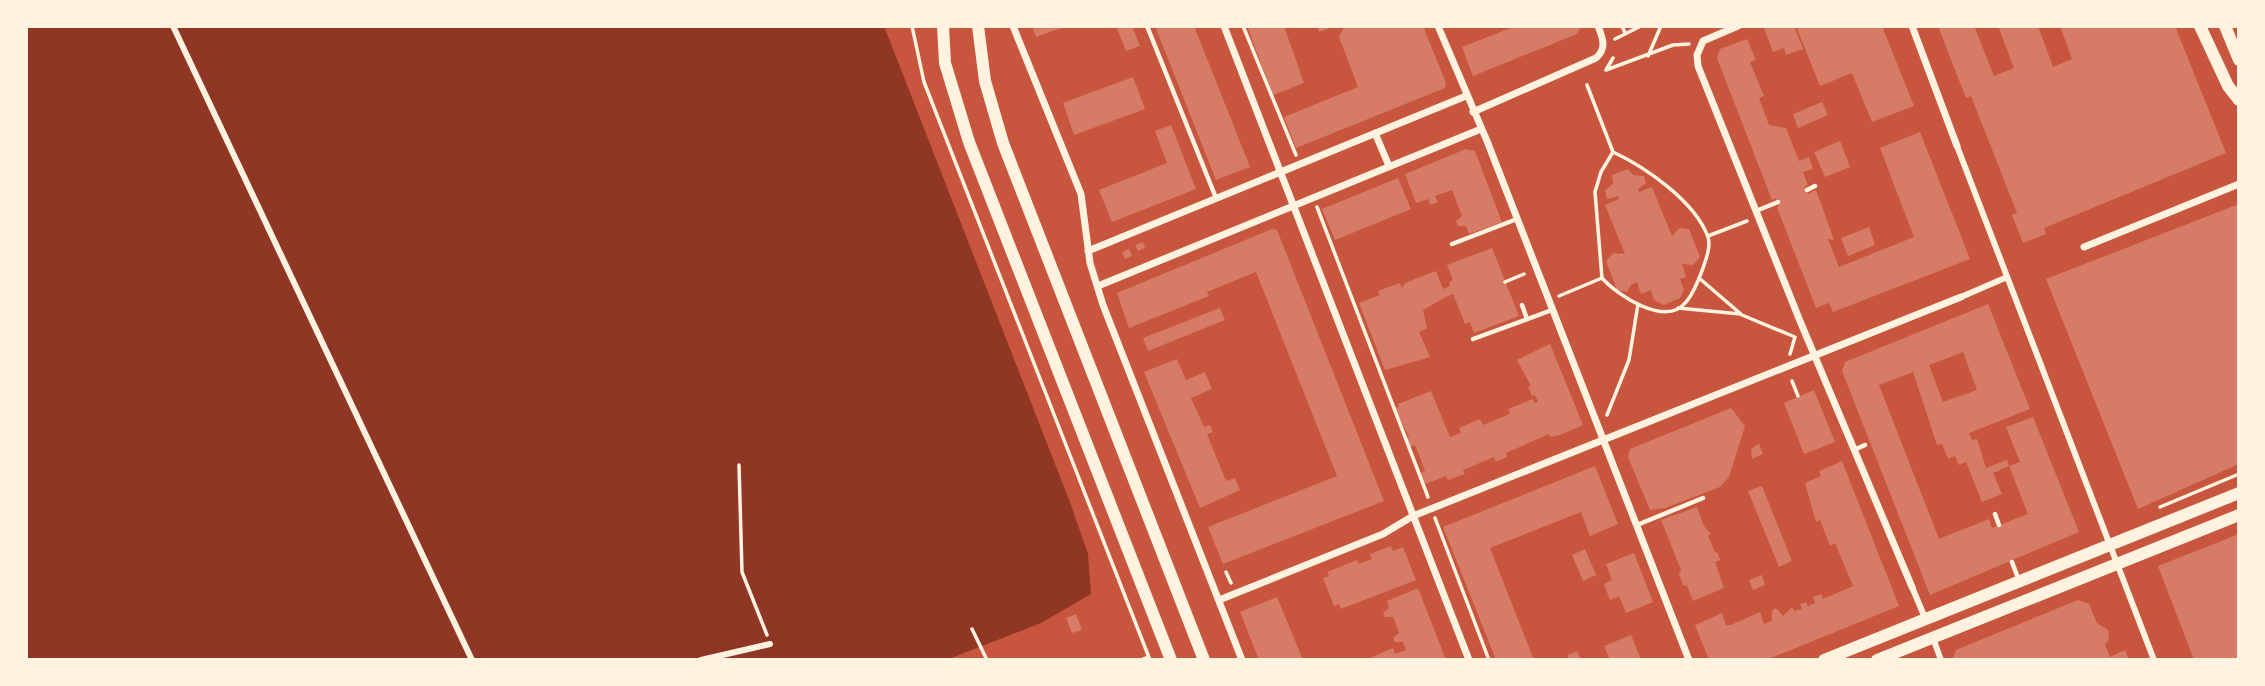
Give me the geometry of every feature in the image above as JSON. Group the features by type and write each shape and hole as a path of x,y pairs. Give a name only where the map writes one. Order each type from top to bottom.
{"main road":[{"path":"943,26 946,63 969,142 1171,660"},
{"path":"978,26 985,81 1003,143 1203,660"},
{"path":"2200,26 2228,86 2239,100"},
{"path":"2225,26 2239,60"},
{"path":"1824,660 2239,493"},
{"path":"1877,660 2239,515"}],"street":[{"path":"173,26 472,660"},
{"path":"1013,26 1081,194 1088,251 1133,384 1242,660"},
{"path":"1224,26 1469,660"},
{"path":"1438,26 1553,309 1689,660"},
{"path":"1474,112 1596,58 1603,50 1603,39 1598,26"},
{"path":"1738,26 1711,36 1699,45 1697,55 1813,355 1926,620"},
{"path":"1912,26 2154,660"},
{"path":"1088,251 1466,96"},
{"path":"1098,286 1481,129"},
{"path":"1375,133 1389,166"},
{"path":"2084,247 2239,184"},
{"path":"1219,600 1383,534 1432,508 2006,278"},
{"path":"1933,637 1941,660"},
{"path":"701,660 771,644"}],"lane":[{"path":"1147,26 1216,198"},
{"path":"1807,190 1815,186"},
{"path":"1756,211 1778,202"},
{"path":"1452,244 1517,219"},
{"path":"1522,305 1527,319"},
{"path":"1473,340 1553,309"},
{"path":"1853,450 1865,445"},
{"path":"1637,525 1703,498"},
{"path":"1995,514 1999,525"},
{"path":"2012,562 2020,582"}],"path":[{"path":"912,26 924,82 1149,658 1141,660"},
{"path":"1243,26 1300,164"},
{"path":"1622,26 1625,33"},
{"path":"1603,50 1625,33 1641,26"},
{"path":"1648,55 1661,26"},
{"path":"1614,40 1615,47"},
{"path":"1614,54 1606,70 1683,43 1699,45"},
{"path":"1587,85 1613,152 1657,176 1674,192 1708,236 1707,254 1699,278 1686,302 1678,308 1664,312 1638,304 1615,293 1602,278 1595,192 1601,173 1613,152"},
{"path":"1313,197 1489,660"},
{"path":"1708,236 1749,220"},
{"path":"1505,282 1524,274"},
{"path":"1559,296 1602,278"},
{"path":"1699,278 1742,315"},
{"path":"1606,415 1629,360 1638,304"},
{"path":"1678,308 1742,315 1795,337"},
{"path":"1791,381 1798,396"},
{"path":"738,465 742,572 771,644"},
{"path":"2151,511 2239,474"},
{"path":"972,629 987,660"}],"shaded area":[{"path":"26,26 884,26 1071,505 1088,554 1091,594 1041,623 946,660 26,660"}],"building":[{"path":"1032,26 1064,26 1064,27 1036,37"},
{"path":"1116,26 1132,26 1140,46 1126,51"},
{"path":"1155,26 1194,26 1250,167 1216,180"},
{"path":"1247,26 1284,26 1304,83 1273,95"},
{"path":"1317,26 1335,26 1319,32"},
{"path":"1345,26 1423,26 1446,83 1445,88 1296,148 1284,117 1358,87 1339,37"},
{"path":"1516,26 1580,28 1577,34 1473,76 1462,47"},
{"path":"1794,26 1803,49 1786,55 1784,48 1773,52 1764,28"},
{"path":"1796,26 1882,26 1914,106 1872,122 1852,73 1820,86"},
{"path":"1938,26 1974,26 1994,76 2014,68 1998,26 2038,26 2053,67 2072,59 2060,26 2175,26 2226,153 2044,228 2046,234 2023,243 2012,215 2017,213 1971,96 1966,98"},
{"path":"1747,39 1756,60 1750,62 1764,96 1759,98 1769,125 1786,128 1799,161 1809,157 1813,169 1803,172 1808,185 1805,186 1808,194 1816,190 1834,240 1828,239 1839,267 1914,237 1880,148 1920,132 1970,259 1833,312 1829,303 1816,308 1777,207 1776,198 1772,200 1717,58 1720,49"},
{"path":"1133,77 1145,109 1074,135 1063,103"},
{"path":"1822,102 1828,115 1798,128 1793,114"},
{"path":"1171,125 1196,189 1112,222 1099,190 1167,163 1155,131"},
{"path":"1840,141 1850,167 1825,177 1814,152"},
{"path":"1466,149 1475,151 1502,222 1469,234 1466,226 1458,226 1456,221 1462,216 1452,190 1435,196 1438,202 1430,205 1428,199 1416,203 1405,174"},
{"path":"1628,169 1633,175 1644,176 1646,183 1638,189 1639,192 1652,187 1672,236 1679,228 1689,229 1700,257 1693,265 1682,264 1686,277 1680,279 1684,290 1680,298 1664,305 1654,300 1651,290 1641,294 1637,282 1631,285 1627,292 1617,290 1606,261 1613,253 1625,254 1605,205 1619,199 1618,196 1607,199 1605,190 1613,184 1612,175"},
{"path":"1398,178 1411,209 1335,240 1322,209"},
{"path":"2239,204 2239,464 2138,509 2046,279"},
{"path":"1869,227 1875,245 1848,256 1841,238"},
{"path":"1272,229 1277,230 1384,501 1223,564 1208,527 1337,476 1256,272 1207,292 1209,296 1129,328 1117,293"},
{"path":"1143,242 1145,248 1138,251 1135,245"},
{"path":"1492,248 1519,316 1474,333 1470,322 1465,324 1453,294 1423,310 1427,328 1419,332 1430,357 1385,370 1359,303 1380,295 1378,291 1400,283 1402,288 1405,283 1436,271 1443,289 1450,286 1449,282 1453,280 1447,265"},
{"path":"1129,249 1132,256 1125,259 1122,252"},
{"path":"1988,304 2030,409 1969,433 1972,440 1977,439 1986,468 2007,460 2009,466 2020,462 2006,427 2033,417 2079,532 1930,595 1842,371 1845,362","holes":["1963,352 1977,390 1943,402 1929,365","1913,372 1937,445 1942,444 1948,459 1955,456 1959,465 1966,462 1982,502 2002,494 1993,473 2009,466 2028,514 1992,528 1989,519 1939,539 1879,385"]},
{"path":"1220,308 1225,320 1148,351 1143,338"},
{"path":"1550,344 1583,425 1560,435 1550,437 1549,434 1506,453 1507,457 1496,462 1494,457 1463,470 1465,474 1448,480 1446,476 1425,484 1421,473 1425,471 1415,445 1410,447 1406,438 1409,437 1395,408 1399,407 1398,404 1431,391 1450,437 1461,433 1459,428 1480,419 1483,425 1510,414 1508,409 1533,399 1535,403 1538,402 1535,395 1532,396 1528,387 1531,386 1517,360"},
{"path":"1177,359 1186,380 1205,372 1212,389 1191,398 1204,427 1210,425 1213,432 1207,434 1226,481 1235,478 1240,490 1200,508 1144,372"},
{"path":"1814,390 1835,442 1804,454 1784,403"},
{"path":"1731,408 1745,426 1729,477 1720,487 1665,508 1650,510 1628,457 1630,449"},
{"path":"1759,444 1763,454 1752,459 1751,449"},
{"path":"1842,461 1899,606 1766,660 1709,660 1695,625 1722,613 1726,625 1731,625 1760,612 1764,624 1772,621 1772,610 1776,608 1783,616 1792,607 1794,611 1802,609 1800,604 1806,602 1808,606 1815,603 1813,597 1821,594 1823,599 1853,586 1835,543 1830,546 1820,520 1816,522 1805,483 1821,476 1819,471"},
{"path":"1595,466 1618,524 1590,536 1581,512 1490,548 1534,660 1496,660 1443,527"},
{"path":"1762,486 1792,561 1779,567 1748,491"},
{"path":"1697,507 1704,526 1711,534 1708,536 1715,552 1718,553 1720,560 1715,562 1724,588 1693,601 1687,586 1683,585 1679,574 1681,570 1661,520"},
{"path":"2239,534 2239,660 2194,660 2158,566"},
{"path":"1391,546 1393,551 1403,547 1416,580 1341,609 1339,604 1334,606 1323,578 1329,576 1327,572 1357,560 1359,564 1372,559 1370,554"},
{"path":"1585,549 1596,575 1583,581 1572,555"},
{"path":"1634,553 1653,602 1626,613 1619,596 1610,600 1604,584 1612,580 1606,564"},
{"path":"1762,575 1765,585 1753,590 1749,580"},
{"path":"1418,588 1446,660 1365,660 1393,648 1395,654 1406,650 1403,642 1395,642 1393,638 1399,633 1393,617 1385,617 1383,613 1389,608 1387,601"},
{"path":"1277,597 1303,660 1259,660 1240,612"},
{"path":"2078,600 2089,604 2097,623 2108,630 2109,639 2105,645 2110,657 2125,650 2129,660 1952,660 1956,650"},
{"path":"1076,614 1082,630 1072,633 1066,618"},
{"path":"1631,635 1641,660 1610,660 1604,646"},
{"path":"1577,651 1581,660 1569,660 1568,655"}]}
